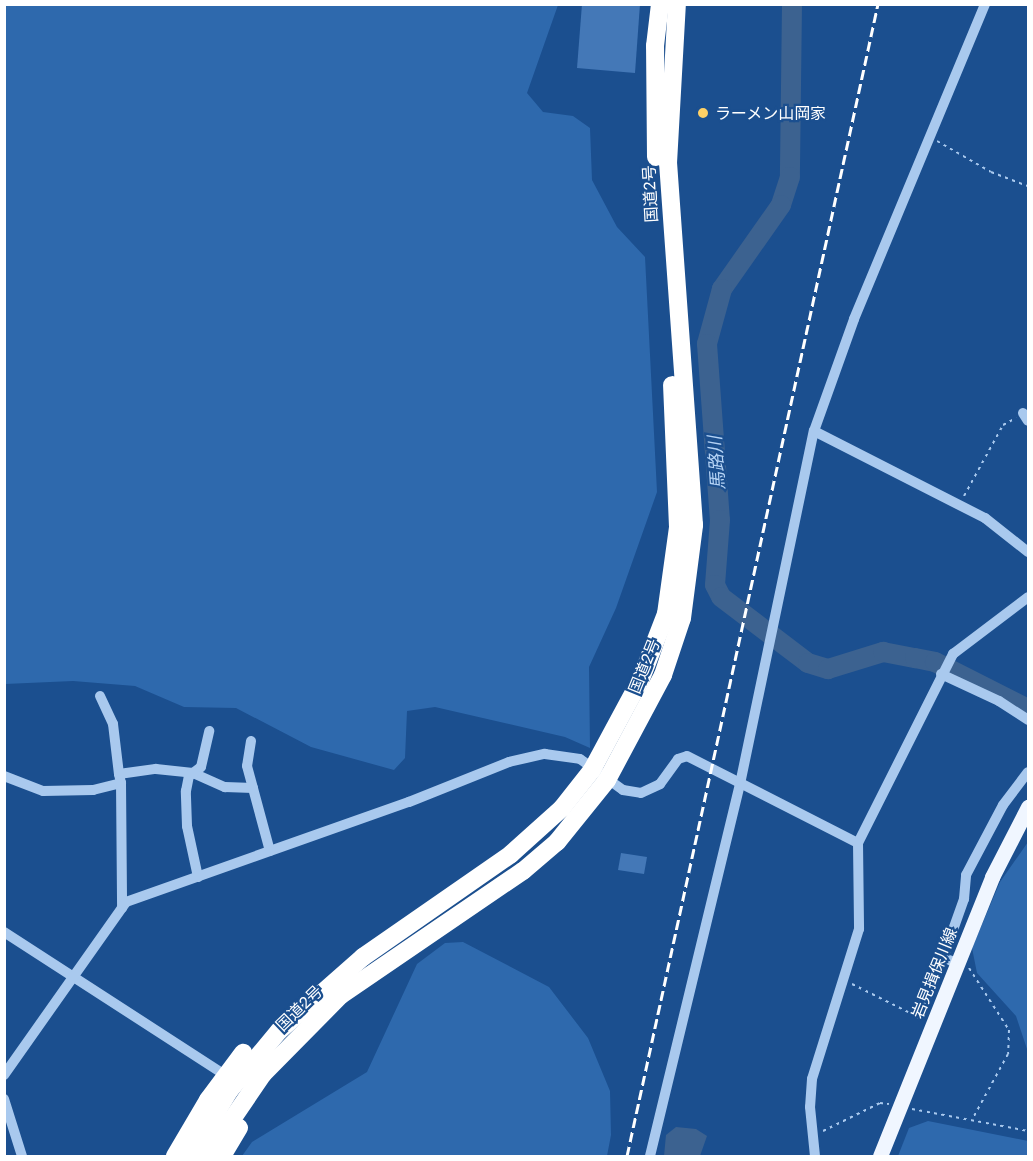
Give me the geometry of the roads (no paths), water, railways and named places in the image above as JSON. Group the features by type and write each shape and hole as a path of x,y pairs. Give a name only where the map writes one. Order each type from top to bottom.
{"highway":[{"name":"国道2号","path":"600,775 657,645 666,614 678,527 678,460 656,167 656,46 660,4"},
{"name":"国道2号","path":"207,1156 263,1074 308,1025 370,972 484,886 600,775 645,714 673,649 682,618 694,525 668,163 677,4"},
{"name":"国道2号","path":"190,1156 229,1091 279,1031 363,957 484,886"},
{"path":"175,1156 225,1075 270,1023 323,976 443,894 484,886"},
{"path":"222,1156 274,1077 324,1024 410,953 476,908 484,886"}],"main road":[{"name":"岩見揖保川線","path":"880,1156 950,961 1029,807"}],"street":[{"path":"650,1156 740,784 773,616 814,430 846,340 985,4"},
{"path":"814,430 997,524 1029,552"},
{"path":"815,1156 812,1135 812,1079 859,928 858,843 909,746 949,659 1029,597"},
{"path":"942,672 999,701 1029,720"},
{"path":"100,696 113,724 120,779 122,908"},
{"path":"198,877 187,826 186,790 193,773 201,766 209,731"},
{"path":"251,741 247,766 270,851"},
{"path":"4,1075 126,902 509,762 545,754 580,759 600,775 634,793 651,790 678,759 687,756 858,843"},
{"path":"4,776 43,791 93,790 120,779 156,769 193,773 225,787 253,788"},
{"path":"919,1014 950,961 964,899 968,869 1003,806 1029,772"},
{"path":"4,932 74,975 225,1075"},
{"path":"4,1099 22,1156"}],"waterway":[{"name":"馬路川","path":"792,4 790,177 781,205 722,289 707,344 720,520 715,585 721,597 808,663 828,669 883,652 935,662 1028,709"}],"railway":[{"path":"627,1156 878,4"}],"place":[{"name":"ラーメン山岡家","path":"703,113"}]}
